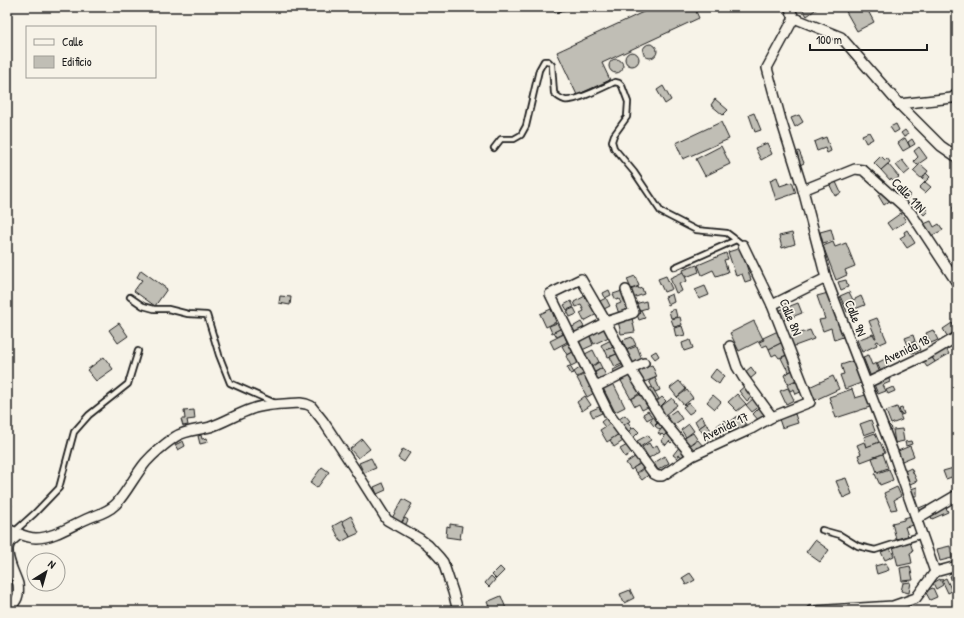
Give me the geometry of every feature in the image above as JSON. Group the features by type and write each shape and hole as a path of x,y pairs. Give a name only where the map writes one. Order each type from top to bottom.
{"street":[{"path":"789,7 794,18 841,37 899,104 942,146 957,156"},
{"name":"Calle 9N","path":"794,18 767,68 781,120 803,190 826,278 894,455 935,572"},
{"path":"899,104 952,98 957,94"},
{"name":"Calle 11N","path":"803,190 855,169 863,170 911,213 957,283"},
{"name":"Calle 8N","path":"740,242 772,305 810,402"},
{"path":"772,305 826,278"},
{"path":"644,363 631,370 596,387 550,294 581,279 606,322 631,370 661,418 692,456"},
{"path":"572,339 606,322 633,314 634,312 626,290"},
{"name":"Avenida 18","path":"867,383 928,354 957,337"},
{"path":"730,346 737,367 772,417"},
{"name":"Avenida 17","path":"596,387 623,433 654,474 658,476 662,476 692,456 752,429 772,417 810,402"},
{"path":"8,611 17,601 19,595 18,584 8,553 8,547 14,532 35,538 43,537 60,532 109,510 116,504 145,463 176,436 224,422 254,408 300,403 311,406 387,520 428,545 443,562 458,611"},
{"path":"916,519 957,495"},
{"path":"812,611 893,606 916,598 935,572 957,566"},
{"path":"7,604 19,595"}],"lane":[{"path":"494,148 501,139 514,139 521,135 530,115 539,70 544,61 548,61 552,65 554,93 566,100 579,98 615,82 619,83 622,86 628,102 626,117 614,134 612,141 614,148 634,172 661,212 696,230 727,233 740,242"},
{"path":"675,267 740,242"},
{"path":"130,297 143,306 154,309 168,309 188,314 207,315 219,355 230,383 280,405"},
{"path":"14,532 36,513 59,488 74,432 89,415 128,384 138,351"},
{"path":"822,530 840,535 858,546 875,550 922,535"}],"building":[{"path":"554,7 573,7 555,13"},
{"path":"654,7 694,7 699,18 602,63 610,80 577,95 557,52"},
{"path":"801,7 819,7 807,16"},
{"path":"844,7 866,7 874,22 857,31"},
{"path":"647,44 653,44 657,48 657,54 653,58 647,58 643,54 643,48"},
{"path":"632,52 637,54 639,59 637,64 632,66 627,64 625,59 627,54"},
{"path":"613,59 619,59 623,63 623,69 619,73 613,73 609,69 609,63"},
{"path":"663,86 671,100 665,104 657,90"},
{"path":"715,99 728,110 723,115 711,105"},
{"path":"754,113 761,130 755,132 749,115"},
{"path":"799,115 803,122 795,127 791,118"},
{"path":"721,122 729,139 683,159 676,143"},
{"path":"896,124 899,130 894,133 890,127"},
{"path":"905,130 908,134 904,137 901,133"},
{"path":"869,132 873,139 866,143 862,135"},
{"path":"826,137 831,151 827,153 825,148 817,151 814,142"},
{"path":"905,138 910,147 903,151 898,143"},
{"path":"912,139 915,144 910,147 908,142"},
{"path":"767,143 772,154 761,160 755,148"},
{"path":"721,146 730,164 705,176 696,159"},
{"path":"919,147 927,158 917,165 914,161 918,157 914,151"},
{"path":"799,151 804,163 798,166 793,154"},
{"path":"881,156 885,160 887,158 890,162 881,170 874,163"},
{"path":"902,160 910,170 904,175 896,165"},
{"path":"888,164 899,177 894,181 891,178 890,180 881,170"},
{"path":"920,164 928,171 922,179 913,171"},
{"path":"832,173 841,193 835,196 826,177"},
{"path":"926,173 930,177 925,182 922,179"},
{"path":"777,177 780,186 792,182 796,193 776,200 770,180"},
{"path":"925,182 931,187 925,193 919,188"},
{"path":"905,189 911,195 904,201 899,195"},
{"path":"884,191 891,200 884,205 878,195"},
{"path":"921,204 928,211 924,215 917,207"},
{"path":"957,206 957,218 954,218 953,207"},
{"path":"901,213 906,221 892,230 887,223"},
{"path":"931,221 934,227 939,224 943,230 931,236 924,224"},
{"path":"831,229 834,240 823,243 820,232"},
{"path":"907,230 915,243 907,248 900,238 905,235 904,232"},
{"path":"792,233 795,244 782,248 779,236"},
{"path":"833,242 835,247 846,243 855,266 845,270 847,275 836,280 823,246"},
{"path":"741,248 751,280 745,282 742,274 736,276 728,252"},
{"path":"726,253 728,259 724,260 728,272 716,276 713,270 702,275 698,265"},
{"path":"697,265 699,272 686,277 683,270"},
{"path":"141,270 167,289 155,306 134,291 142,280 137,277"},
{"path":"683,272 687,281 679,284 682,291 676,293 670,278"},
{"path":"635,276 639,286 631,289 627,279"},
{"path":"666,276 672,289 664,292 658,279"},
{"path":"846,280 848,287 841,290 838,282"},
{"path":"705,286 709,295 699,299 695,290"},
{"path":"638,287 639,289 642,288 644,294 633,298 630,290"},
{"path":"609,290 611,295 605,298 603,293"},
{"path":"625,290 632,309 619,314 616,305 621,303 619,299 616,300 613,294"},
{"path":"849,292 853,300 861,296 865,305 847,312 840,296"},
{"path":"828,293 843,337 834,340 831,328 823,331 819,320 825,319 817,296"},
{"path":"672,294 674,302 668,305 665,297"},
{"path":"587,295 597,314 584,321 580,313 584,311 581,305 576,307 574,302"},
{"path":"280,296 291,297 290,305 279,303"},
{"path":"606,298 610,306 602,310 598,302"},
{"path":"571,301 574,307 567,310 564,305"},
{"path":"646,301 647,308 637,311 635,304"},
{"path":"798,303 802,313 784,320 780,310"},
{"path":"574,308 577,314 570,317 567,311"},
{"path":"551,309 556,322 546,327 540,314"},
{"path":"675,309 677,317 671,318 669,311"},
{"path":"641,310 645,318 639,320 636,312"},
{"path":"680,317 682,325 674,327 671,319"},
{"path":"632,318 635,332 621,334 618,321"},
{"path":"877,318 887,341 880,344 878,341 876,342 877,345 862,352 857,340 873,334 876,338 869,321"},
{"path":"754,321 763,339 739,351 730,333"},
{"path":"581,322 586,330 580,333 579,331 572,335 569,329"},
{"path":"119,323 128,336 118,343 109,330"},
{"path":"557,323 560,329 552,333 549,326"},
{"path":"952,323 957,334 949,339 943,329"},
{"path":"682,326 685,335 676,337 674,328"},
{"path":"604,327 609,337 594,344 589,334"},
{"path":"560,329 563,334 557,337 554,332"},
{"path":"810,330 814,339 792,347 789,337"},
{"path":"933,330 938,340 931,343 926,333"},
{"path":"778,331 783,342 769,349 767,345 762,347 759,342 764,340 763,338"},
{"path":"564,334 567,342 554,349 550,341"},
{"path":"589,334 593,345 580,351 575,340"},
{"path":"913,335 915,341 908,345 905,338"},
{"path":"632,337 636,345 626,349 623,340"},
{"path":"611,340 614,346 604,351 601,345"},
{"path":"690,340 693,348 684,351 682,343"},
{"path":"783,342 789,354 779,358 776,354 772,356 769,349"},
{"path":"916,342 920,350 912,353 908,345"},
{"path":"568,343 573,352 567,355 562,346"},
{"path":"637,346 642,360 633,364 627,350"},
{"path":"945,346 949,354 935,362 932,357 936,355 935,352"},
{"path":"614,347 617,354 608,357 605,350"},
{"path":"593,350 599,362 589,367 583,355"},
{"path":"656,351 659,356 655,359 651,354"},
{"path":"573,352 579,362 571,366 566,356"},
{"path":"619,353 624,363 615,367 610,357"},
{"path":"789,354 794,369 789,372 781,358"},
{"path":"868,355 872,365 876,363 880,373 871,377 863,357"},
{"path":"930,355 935,362 927,367 922,360"},
{"path":"104,357 113,369 96,381 87,370"},
{"path":"885,359 890,370 882,374 877,363"},
{"path":"853,361 861,383 845,389 840,375 844,374 841,365"},
{"path":"599,362 602,368 593,373 590,368"},
{"path":"625,364 628,370 616,376 613,370"},
{"path":"652,365 657,377 642,383 637,371"},
{"path":"570,366 574,373 571,374 567,367"},
{"path":"581,367 585,373 577,377 574,372"},
{"path":"751,367 756,374 750,379 744,373"},
{"path":"602,368 608,379 599,384 593,374"},
{"path":"716,369 724,376 719,384 710,377"},
{"path":"793,370 798,379 788,384 784,375"},
{"path":"585,374 594,393 587,397 577,378"},
{"path":"629,374 640,393 631,399 620,379"},
{"path":"833,376 839,389 813,401 807,388"},
{"path":"888,376 890,382 883,385 886,391 878,394 873,382"},
{"path":"655,378 660,390 655,392 649,381"},
{"path":"798,380 803,391 796,394 794,389 790,391 787,385"},
{"path":"679,381 686,389 677,397 670,388"},
{"path":"613,383 625,407 615,412 603,388"},
{"path":"747,384 755,394 747,401 739,391"},
{"path":"652,387 659,399 653,402 646,390"},
{"path":"893,387 895,391 888,394 886,390"},
{"path":"788,388 794,400 786,404 780,391"},
{"path":"852,389 855,398 869,394 873,406 836,418 829,397"},
{"path":"687,390 693,398 684,405 677,397"},
{"path":"641,394 648,407 642,410 639,404 635,406 631,399"},
{"path":"737,394 746,404 737,411 728,402"},
{"path":"713,395 721,402 715,409 707,402"},
{"path":"585,396 591,405 582,411 577,402"},
{"path":"662,397 666,401 659,408 655,403"},
{"path":"672,398 677,405 665,415 659,408"},
{"path":"754,398 760,406 752,412 746,405"},
{"path":"689,403 695,410 689,414 683,407"},
{"path":"761,406 769,415 760,422 753,414"},
{"path":"599,407 602,413 593,417 590,411"},
{"path":"897,407 902,420 891,424 886,411"},
{"path":"902,408 904,414 901,415 899,409"},
{"path":"194,410 195,419 187,420 188,425 183,426 181,419 185,419 184,411"},
{"path":"676,410 682,419 672,426 666,417"},
{"path":"648,411 652,417 647,420 643,414"},
{"path":"795,414 798,423 782,428 779,419"},
{"path":"625,415 630,421 623,426 618,420"},
{"path":"739,415 747,426 738,433 730,422"},
{"path":"654,416 659,421 654,426 650,421"},
{"path":"701,416 706,423 699,428 695,421"},
{"path":"607,417 611,423 605,427 601,422"},
{"path":"725,420 732,430 724,436 717,426"},
{"path":"871,420 875,431 864,435 860,424"},
{"path":"628,422 632,428 628,432 623,426"},
{"path":"611,423 619,434 607,442 600,430"},
{"path":"658,423 663,427 660,430 655,426"},
{"path":"706,423 711,430 704,435 699,428"},
{"path":"689,424 694,431 686,437 681,430"},
{"path":"888,424 892,428 889,432 884,428"},
{"path":"634,427 639,432 633,438 628,432"},
{"path":"663,427 668,431 664,436 658,433"},
{"path":"716,428 722,438 710,445 704,435"},
{"path":"902,429 904,441 895,443 893,430"},
{"path":"668,431 673,435 671,438 674,440 671,443 669,441 666,445 661,441"},
{"path":"693,433 697,439 688,446 683,439"},
{"path":"875,433 879,442 867,447 864,437"},
{"path":"619,434 623,441 614,447 610,440"},
{"path":"201,435 202,439 207,438 208,442 200,444 198,436"},
{"path":"648,435 651,440 640,447 637,441"},
{"path":"362,439 370,449 358,458 350,449"},
{"path":"698,440 703,446 693,453 689,446"},
{"path":"183,441 185,446 178,450 175,445"},
{"path":"911,441 912,444 906,446 905,442"},
{"path":"864,442 866,447 880,442 885,453 861,462 858,455 861,454 857,445"},
{"path":"649,443 652,448 657,445 660,451 649,458 642,447"},
{"path":"629,444 633,452 625,457 620,449"},
{"path":"680,446 688,453 684,458 679,455 677,458 673,455"},
{"path":"910,446 914,456 902,461 898,451"},
{"path":"403,449 410,453 404,462 398,458"},
{"path":"883,454 888,468 877,472 872,458"},
{"path":"636,456 641,462 631,470 626,463"},
{"path":"665,456 669,463 658,470 654,463"},
{"path":"371,458 376,468 364,473 359,463"},
{"path":"640,464 643,468 636,473 633,468"},
{"path":"646,466 651,473 642,480 637,474"},
{"path":"322,467 329,472 317,488 310,483"},
{"path":"957,467 957,475 946,479 943,471"},
{"path":"911,468 917,481 910,484 905,471"},
{"path":"889,469 893,480 880,485 875,474"},
{"path":"846,478 852,494 843,498 836,481"},
{"path":"383,483 386,490 377,494 374,487"},
{"path":"897,487 901,496 894,500 897,509 891,510 884,493"},
{"path":"917,487 917,496 913,496 911,489"},
{"path":"403,499 412,504 401,523 392,518"},
{"path":"7,502 12,505 7,514"},
{"path":"926,505 928,509 921,512 919,508"},
{"path":"945,505 948,512 932,519 929,511"},
{"path":"351,516 359,533 350,537 342,521"},
{"path":"911,516 914,525 905,527 908,536 896,539 892,523 904,520 904,518"},
{"path":"405,518 408,520 405,526 401,524"},
{"path":"342,521 350,537 341,542 333,526"},
{"path":"450,524 462,526 460,539 446,537 447,526 450,527"},
{"path":"815,540 829,550 820,562 806,552"},
{"path":"910,542 913,551 910,553 912,563 898,566 893,546"},
{"path":"950,546 952,558 940,561 937,549"},
{"path":"890,548 894,556 885,560 881,552"},
{"path":"886,563 889,570 877,574 875,566"},
{"path":"910,566 913,580 902,581 900,568"},
{"path":"500,567 504,571 496,579 492,575"},
{"path":"690,573 695,580 686,585 682,578"},
{"path":"957,574 957,585 954,586 950,576"},
{"path":"7,575 10,575 10,588 7,588"},
{"path":"491,576 495,580 489,587 485,583"},
{"path":"946,578 952,591 948,593 942,580"},
{"path":"940,579 943,585 936,589 933,583"},
{"path":"911,582 909,593 901,591 903,583"},
{"path":"933,588 937,597 930,600 925,591"},
{"path":"630,590 634,598 624,603 620,594"},
{"path":"501,596 507,611 491,611 487,602"}]}
